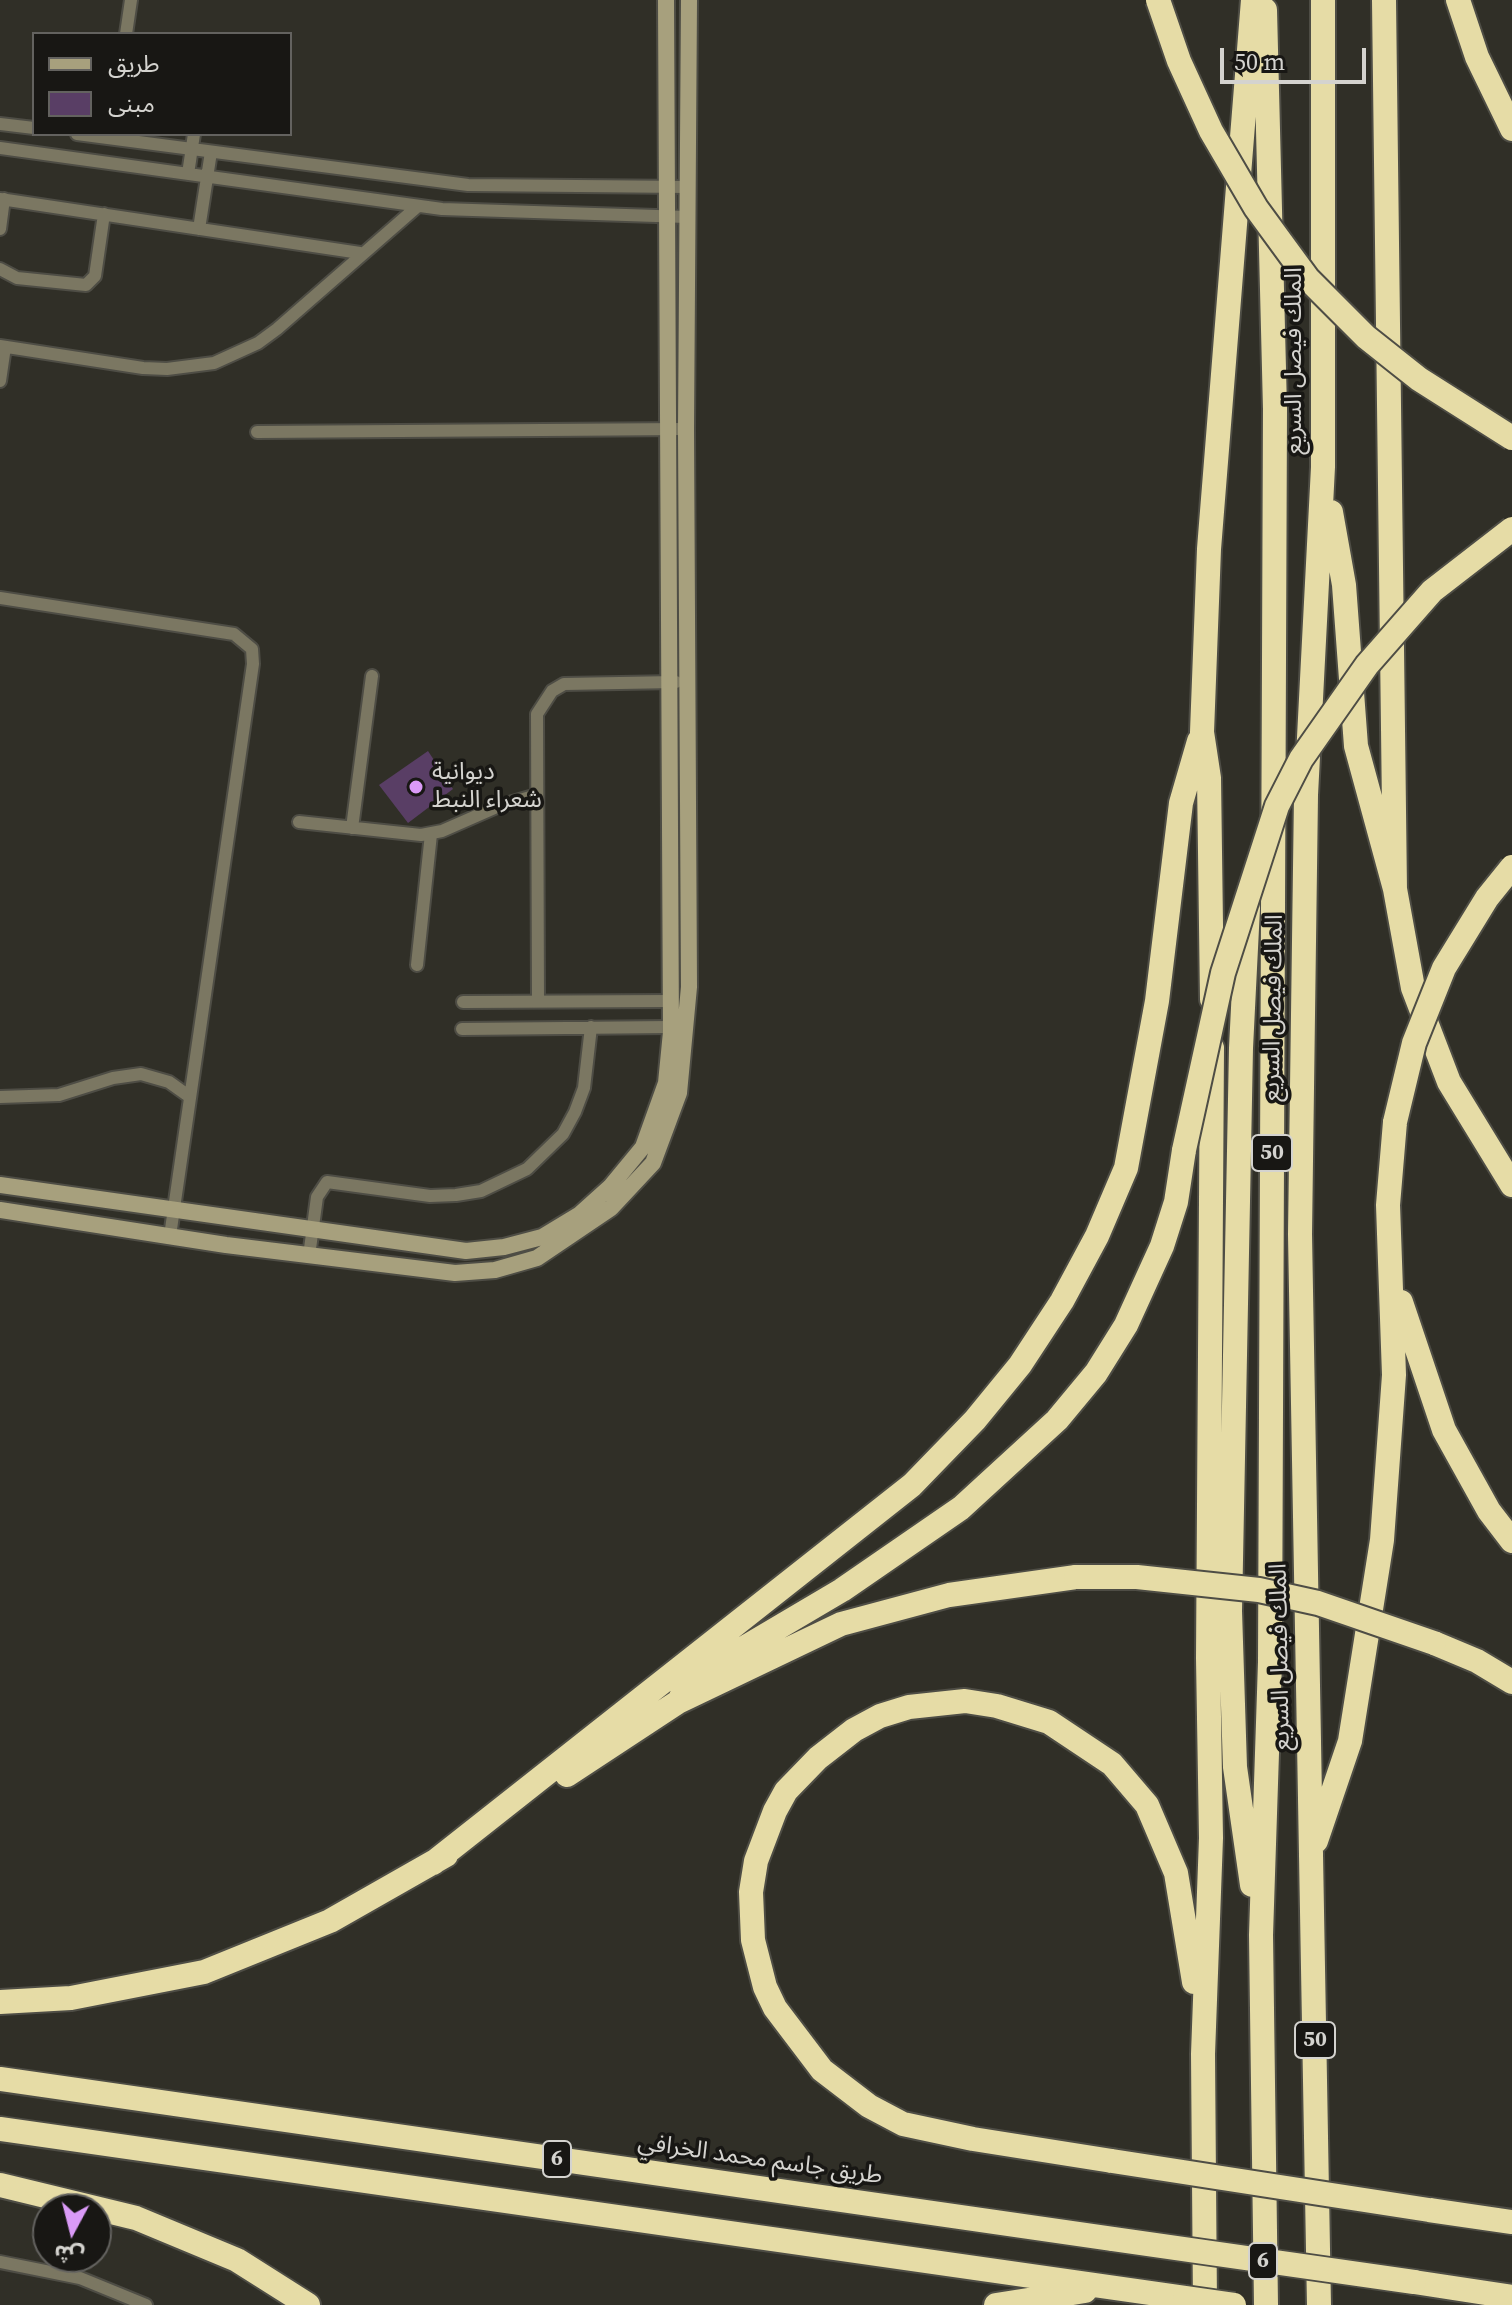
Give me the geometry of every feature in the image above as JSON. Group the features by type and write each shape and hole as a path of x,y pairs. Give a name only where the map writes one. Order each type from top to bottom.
{"highway":[{"path":"1158,0 1179,61 1211,131 1256,208 1308,279 1366,337 1419,379 1512,438"},
{"path":"1195,2301 1211,1825 1208,1658 1212,927 1209,778 1202,732 1209,549 1253,0"},
{"name":"الملك فيصل السريع","path":"1265,0 1275,409 1271,1646 1261,1935 1266,2305"},
{"name":"الملك فيصل السريع","path":"1319,2305 1300,1234 1306,795 1323,467 1323,0"},
{"path":"1384,0 1395,889"},
{"path":"1458,0 1477,57 1512,129"},
{"path":"1323,467 1344,585 1356,746 1395,889 1413,988 1449,1082 1512,1185"},
{"path":"678,1702 693,1678 842,1590 961,1508 1057,1420 1096,1373 1126,1325 1162,1246 1176,1202 1184,1150 1223,973 1248,906 1277,806 1301,759 1367,665 1432,591 1512,529"},
{"path":"433,1863 912,1485 975,1420 1020,1365 1076,1275 1126,1168 1157,1001 1181,803 1202,732"},
{"path":"1312,1851 1340,1778 1350,1741 1371,1621 1388,1471 1394,1375 1388,1176 1395,1122 1414,1043 1444,968 1487,898 1512,867"},
{"path":"1248,906 1238,1231 1230,1699 1238,1801 1261,1935"},
{"path":"1390,1265 1415,1353 1444,1430 1489,1511 1512,1541"},
{"path":"0,2002 71,1998 204,1972 330,1921 433,1863 678,1702 841,1624 949,1595 1076,1577 1152,1578 1259,1590 1318,1603 1434,1643 1477,1661 1512,1682"},
{"path":"1203,2054 1181,1892 1157,1823 1125,1778 1068,1732 1021,1712 986,1704 953,1701 909,1707 854,1730 818,1758 786,1791 756,1861 750,1919 765,1987 804,2051 854,2096 903,2124 973,2139 1512,2222"},
{"name":"طريق جاسم محمد الخرافي","path":"0,2079 1512,2297"},
{"name":"6","path":"0,2129 1234,2305"},
{"path":"0,2185 136,2218 237,2260 308,2305"},
{"path":"996,2305 1111,2287"}],"street":[{"path":"0,1210 309,1256 455,1273 495,1270 537,1258 577,1234 611,1208 653,1163 679,1093 686,1030 678,682 668,429 666,0"},
{"path":"0,1185 466,1251 504,1247 542,1237 580,1214 610,1187 643,1147 666,1083 671,1027 686,429 689,0"}],"lane":[{"path":"126,32 131,0"},
{"path":"0,124 32,128"},
{"path":"112,136 468,185 688,187"},
{"path":"188,174 194,136"},
{"path":"0,148 465,211 687,217"},
{"path":"199,229 211,152"},
{"path":"0,229 2,199 360,253"},
{"path":"0,381 3,347 143,368 167,369 214,363 258,343 418,206"},
{"path":"0,269 17,278 86,285 95,276 104,214"},
{"path":"257,432 686,429"},
{"path":"0,598 234,634 252,649 253,664 170,1236"},
{"path":"352,828 372,676"},
{"path":"538,1001 537,714 552,691 578,682 678,682"},
{"path":"299,822 411,835 431,834 499,806 537,795"},
{"path":"417,965 431,834"},
{"path":"515,1001 515,1027"},
{"path":"463,1002 671,1001"},
{"path":"309,1256 319,1191 327,1182 430,1196 456,1195 481,1191 527,1169 563,1134 575,1112 584,1088 591,1027"},
{"path":"462,1029 671,1027"},
{"path":"0,1097 59,1095 127,1074 141,1074 169,1082 190,1097"},
{"path":"0,2262 80,2278 146,2305"}],"building":[{"name":"ديوانية شعراء النبط","path":"428,751 453,789 408,823 379,785"}],"place":[{"name":"ديوانية شعراء النبط","path":"416,787"}]}
